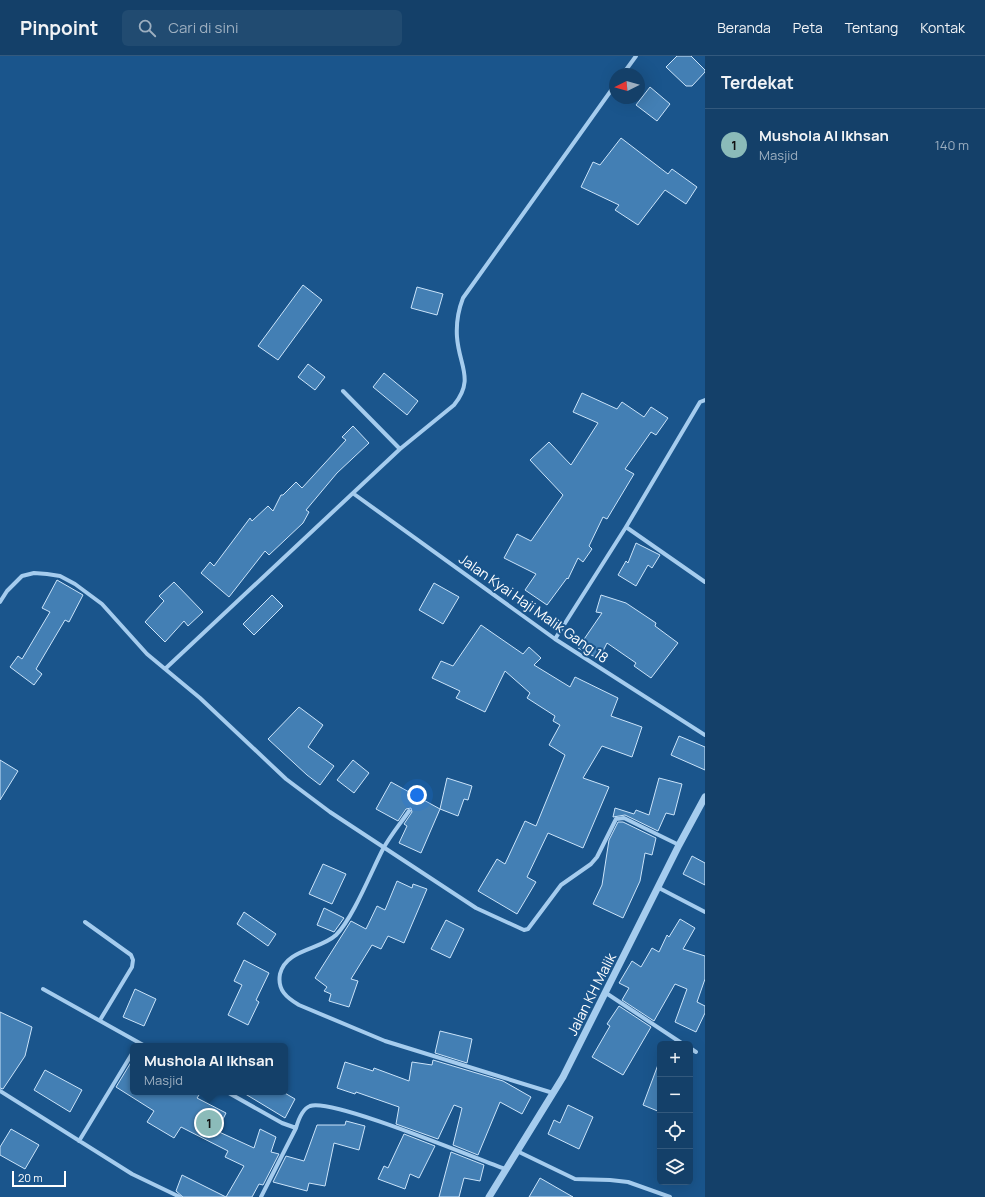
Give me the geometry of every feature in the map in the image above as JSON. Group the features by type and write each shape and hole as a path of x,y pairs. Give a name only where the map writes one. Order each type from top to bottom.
{"street":[{"path":"627,68 636,56"},
{"path":"165,669 354,494 400,449 454,405 461,397 465,391 465,373 457,339 456,323 463,298 609,93"},
{"path":"343,391 400,449"},
{"path":"555,639 626,527 700,402 705,400"},
{"name":"Jalan Kyai Haji Malik Gang 18","path":"354,494 555,639 705,735"},
{"path":"626,527 705,582"},
{"path":"0,602 7,591 22,576 34,573 60,576 75,584 102,604 147,654 200,698 286,779 330,812 476,908 526,930 561,885 591,864 597,857 616,819 624,818 679,844"},
{"name":"Jalan KH Malik","path":"489,1197 563,1077 679,844 705,797"},
{"path":"409,811 384,847 342,928 327,942 306,949 288,962 280,973 279,984 282,991 288,999 299,1005 385,1041 553,1093"},
{"path":"658,888 705,912"},
{"path":"85,922 131,955 133,960 132,967 100,1020"},
{"path":"43,989 100,1020 136,1043"},
{"path":"606,993 678,1041"},
{"path":"79,1141 130,1057"},
{"path":"0,1091 132,1174 180,1197"},
{"path":"232,1095 282,1123 296,1128"},
{"path":"261,1197 303,1112 309,1106 316,1104 332,1106 363,1116 505,1169"},
{"path":"516,1151 575,1179 628,1182 670,1197"}],"building":[{"path":"677,56 691,56 705,70 705,72 692,86 686,86 666,67"},
{"path":"650,87 670,104 657,121 636,105 645,104 645,93"},
{"path":"621,138 668,174 672,169 697,187 686,204 665,190 638,225 615,210 619,205 581,187 593,162 600,165"},
{"path":"303,285 322,300 278,360 258,346"},
{"path":"417,287 443,294 437,315 411,308"},
{"path":"308,364 325,377 315,390 298,377"},
{"path":"384,373 418,401 407,415 373,387"},
{"path":"582,393 617,409 622,402 644,417 651,407 668,418 656,435 651,432 625,469 634,474 607,519 603,517 589,546 592,549 583,562 578,558 568,579 567,578 547,605 525,590 536,574 504,558 517,534 531,541 563,495 530,460 549,442 571,465 598,423 573,412"},
{"path":"353,426 369,443 337,473 306,510 309,512 303,523 269,555 265,551 229,597 201,573 210,562 214,566 250,518 252,521 268,506 273,511 281,495 283,495 296,482 302,488 346,440 342,437"},
{"path":"636,543 660,555 652,568 648,565 636,586 618,575 626,561 628,563"},
{"path":"57,580 83,595 69,622 65,620 36,669 42,674 34,685 10,667 18,656 22,659 50,612 42,608"},
{"path":"174,582 203,612 188,626 184,621 165,642 145,622 164,601 159,596"},
{"path":"434,583 459,597 443,624 419,610"},
{"path":"272,595 283,606 254,635 243,624"},
{"path":"601,595 626,603 656,623 655,626 678,643 651,678 634,666 636,663 607,643 599,659 578,648 602,613 596,612"},
{"path":"481,625 523,654 529,647 541,658 534,665 570,687 575,677 618,698 611,716 642,727 632,757 602,746 583,778 609,787 583,848 548,833 527,877 536,882 517,914 478,891 497,859 505,864 525,821 536,826 565,755 549,745 560,725 553,721 555,716 527,698 530,693 505,671 485,712 456,698 460,691 432,678 441,661 453,666"},
{"path":"299,707 323,725 308,747 334,766 320,785 268,739"},
{"path":"679,736 705,747 705,770 671,755"},
{"path":"0,760 18,771 0,800"},
{"path":"353,760 369,773 354,793 337,780"},
{"path":"447,778 472,786 468,800 464,799 458,816 440,809"},
{"path":"659,778 682,784 674,815 666,813 658,831 625,815 613,817 615,808 634,814 636,810 649,815"},
{"path":"391,782 440,809 421,853 399,843 407,826 404,824 412,812 411,808 406,809 398,821 376,809"},
{"path":"618,822 623,822 656,838 652,855 645,853 640,881 623,918 593,904 602,885 609,840"},
{"path":"692,856 705,863 705,885 683,874"},
{"path":"323,864 346,874 332,904 309,894"},
{"path":"397,881 412,888 413,884 427,889 404,943 388,936 381,949 372,945 351,979 358,981 349,1007 329,1001 331,994 324,991 327,987 315,978 351,921 366,929 377,906 385,910"},
{"path":"324,908 344,918 334,932 317,925"},
{"path":"244,912 276,934 268,946 237,924"},
{"path":"680,919 695,928 683,949 705,956 705,979 697,1002 705,1006 705,1013 696,1032 675,1022 687,989 675,984 654,1021 622,1000 629,988 619,983 632,961 641,967 652,948 659,952 667,935 669,937"},
{"path":"446,920 464,929 450,958 431,949"},
{"path":"244,960 269,973 256,1000 259,1002 248,1025 228,1015 242,985 234,981"},
{"path":"135,989 156,999 144,1026 123,1017"},
{"path":"619,1006 651,1027 623,1075 592,1057 610,1026 607,1024"},
{"path":"0,1012 32,1027 25,1056 3,1089 0,1088"},
{"path":"440,1031 472,1039 467,1063 435,1053"},
{"path":"433,1060 503,1081 531,1097 522,1114 500,1102 478,1155 453,1145 462,1108 454,1105 438,1139 396,1124 399,1107 356,1092 355,1094 337,1088 345,1062 373,1071 374,1068 409,1081 412,1062 432,1065"},
{"path":"130,1064 130,1095 199,1095 197,1098 226,1113 217,1131 254,1148 260,1129 276,1137 271,1152 279,1154 263,1185 259,1184 252,1197 226,1197 244,1166 225,1157 228,1151 181,1127 174,1138 147,1122 154,1111 116,1087"},
{"path":"657,1067 657,1111 643,1105"},
{"path":"45,1070 82,1090 70,1112 34,1090"},
{"path":"247,1095 288,1095 295,1099 285,1118"},
{"path":"568,1105 593,1117 579,1149 548,1134 554,1120 560,1123"},
{"path":"346,1121 365,1126 359,1150 334,1143 325,1186 309,1183 307,1191 273,1182 286,1156 304,1161 317,1125 345,1125"},
{"path":"11,1129 39,1145 25,1169 0,1155 0,1147"},
{"path":"404,1134 435,1146 419,1178 410,1174 405,1189 378,1179 384,1166 388,1168"},
{"path":"451,1152 484,1165 480,1181 464,1178 459,1197 439,1197"},
{"path":"182,1175 226,1197 183,1197 176,1191"},
{"path":"540,1178 573,1197 529,1197"}],"place":[{"name":"Mushola Al Ikhsan","path":"209,1123"}]}
